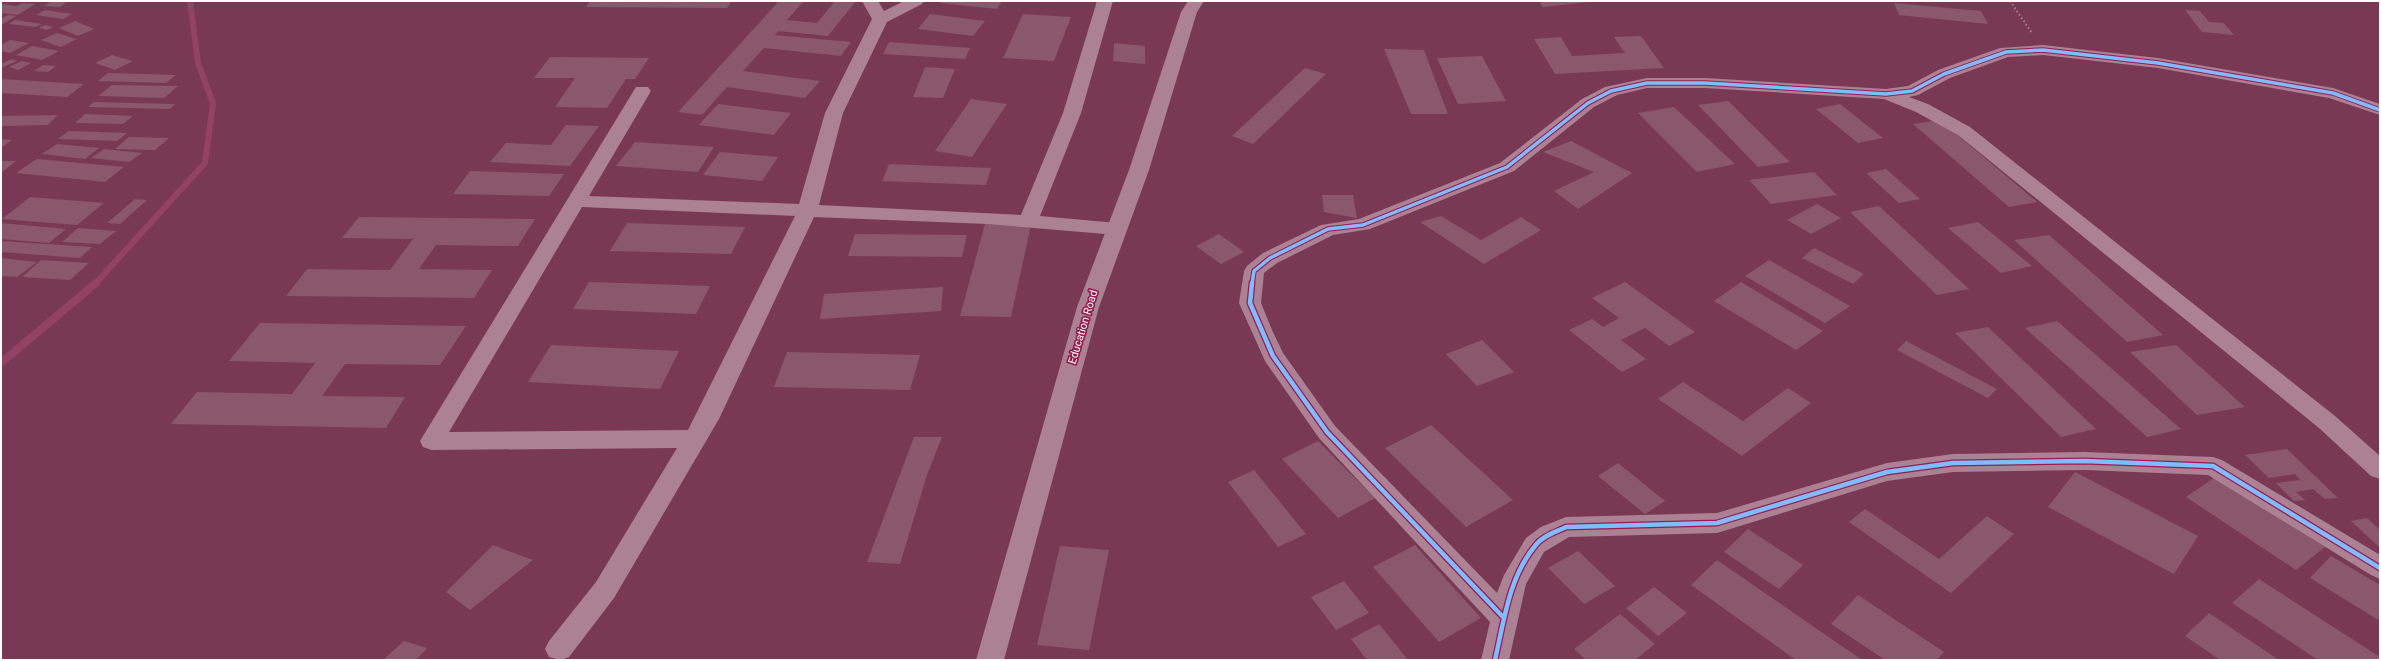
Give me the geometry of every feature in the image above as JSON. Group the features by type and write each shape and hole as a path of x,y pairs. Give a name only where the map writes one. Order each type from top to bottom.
{"street":[{"path":"559,649 605,590 707,419 808,209 834,113 875,10 916,1"},
{"path":"1028,222 1072,113 1105,1"},
{"name":"Education Road","path":"990,660 1088,307 1139,170 1189,12 1196,1"},
{"path":"1504,618 1327,432 1273,356 1260,330 1250,303 1254,271 1270,258 1328,229 1363,225 1507,167 1588,104 1611,91 1647,83 1705,83 1886,94 1912,91 1944,74 2006,52 2043,50 2158,63 2333,93 2380,110"},
{"path":"642,90 432,441 695,439"},
{"path":"1886,94 1922,108 1964,131 2320,417 2380,470"},
{"path":"576,201 808,209 1028,222 1117,229"},
{"path":"1495,660 1513,582 1535,545 1550,534 1566,527 1717,523 1888,472 1953,463 2085,462 2213,466 2380,568"}],"path":[{"path":"2010,1 2043,50"}],"building":[{"path":"52,1 68,1 60,7 44,6"},
{"path":"590,1 732,1 727,8 586,7"},
{"path":"779,1 804,1 787,20 817,23 835,1 856,1 828,36 778,31 775,35 851,42 841,56 764,48 743,71 820,81 805,98 727,87 702,115 678,112"},
{"path":"942,1 1002,1 997,9 941,3"},
{"path":"1539,1 1590,1 1590,2 1543,7"},
{"path":"22,3 35,4 18,15 1,13 1,4 17,6"},
{"path":"1894,3 1981,11 1988,24 1899,15"},
{"path":"45,10 72,14 63,19 36,15"},
{"path":"2185,10 2200,11 2209,22 2224,23 2234,35 2202,32"},
{"path":"930,14 985,21 973,36 918,29"},
{"path":"1023,14 1071,17 1054,61 1003,58"},
{"path":"8,15 16,16 1,25 1,19"},
{"path":"15,20 42,24 35,27 9,24"},
{"path":"75,21 94,29 78,36 59,28"},
{"path":"45,25 53,27 47,30 39,28"},
{"path":"57,33 77,39 61,47 41,40"},
{"path":"1641,36 1664,68 1555,74 1534,39 1561,37 1572,56 1625,53 1614,37"},
{"path":"10,40 29,43 10,53 1,51 1,45"},
{"path":"889,42 970,48 965,59 883,54"},
{"path":"1114,43 1145,46 1145,64 1113,61"},
{"path":"32,46 59,51 42,60 16,55"},
{"path":"1384,49 1424,50 1448,114 1411,114"},
{"path":"112,55 133,61 115,70 95,63"},
{"path":"1482,56 1506,101 1458,104 1437,58"},
{"path":"550,57 649,58 635,79 626,79 607,108 555,107 575,78 534,78"},
{"path":"12,59 17,61 1,68 1,64"},
{"path":"22,61 31,63 18,70 9,67"},
{"path":"43,65 56,66 48,72 34,71"},
{"path":"925,67 955,69 943,98 913,97"},
{"path":"1305,68 1326,74 1253,144 1232,136"},
{"path":"108,73 176,75 166,83 98,81"},
{"path":"1,79 84,84 67,97 1,93"},
{"path":"112,85 178,86 164,98 98,96"},
{"path":"971,99 1007,104 972,157 935,151"},
{"path":"1728,101 1790,162 1758,167 1698,105"},
{"path":"94,102 175,104 170,109 88,107"},
{"path":"718,104 791,113 774,135 699,125"},
{"path":"1840,104 1883,138 1858,143 1816,109"},
{"path":"1674,107 1735,164 1697,172 1638,113"},
{"path":"85,114 133,116 123,124 75,123"},
{"path":"58,115 48,125 1,126 1,116"},
{"path":"1940,120 2037,202 2009,207 1913,124"},
{"path":"566,125 599,126 570,166 490,162 506,143 551,145"},
{"path":"68,131 127,133 117,141 58,139"},
{"path":"129,137 169,138 155,150 115,149"},
{"path":"1,139 12,140 1,148"},
{"path":"1571,141 1632,173 1578,209 1554,191 1594,172 1543,152"},
{"path":"635,142 714,147 698,172 616,166"},
{"path":"57,144 99,148 85,159 42,154"},
{"path":"104,149 142,153 129,162 91,158"},
{"path":"720,152 778,157 762,181 703,175"},
{"path":"37,159 124,167 105,182 16,173"},
{"path":"1,161 16,161 1,173"},
{"path":"889,164 991,168 986,185 882,181"},
{"path":"1886,169 1920,199 1899,203 1866,173"},
{"path":"470,171 564,174 549,196 453,194"},
{"path":"1814,172 1837,195 1771,204 1749,180"},
{"path":"1322,195 1353,195 1357,218 1324,212"},
{"path":"30,197 104,203 77,225 2,219"},
{"path":"135,199 147,200 120,224 107,223"},
{"path":"1817,204 1841,218 1811,234 1787,220"},
{"path":"1879,206 1969,289 1937,295 1850,212"},
{"path":"1441,216 1481,240 1521,217 1541,230 1484,264 1420,222"},
{"path":"359,217 535,219 518,246 436,245 419,269 492,270 474,298 286,296 307,269 390,270 413,239 342,238"},
{"path":"1978,222 2032,266 2001,273 1948,228"},
{"path":"1,223 66,229 49,243 1,239"},
{"path":"627,223 745,227 731,254 610,251"},
{"path":"985,224 1031,225 1011,317 960,316"},
{"path":"78,228 116,231 100,244 62,242"},
{"path":"855,234 967,235 962,257 848,256"},
{"path":"1219,234 1244,252 1221,264 1196,246"},
{"path":"2049,235 2163,335 2127,342 2014,240"},
{"path":"1,241 92,247 80,258 1,252"},
{"path":"1814,248 1864,274 1853,284 1802,258"},
{"path":"1,258 37,262 17,277 1,276"},
{"path":"41,260 89,263 70,280 22,277"},
{"path":"1769,260 1850,306 1825,323 1745,276"},
{"path":"589,282 710,286 696,314 573,309"},
{"path":"1625,282 1695,332 1669,346 1645,328 1621,340 1646,359 1622,372 1569,330 1592,319 1603,327 1619,318 1592,298"},
{"path":"1741,282 1823,331 1796,350 1714,301"},
{"path":"943,287 941,311 820,319 824,294"},
{"path":"2057,321 2181,429 2147,437 2025,328"},
{"path":"260,323 466,326 440,365 345,364 322,396 405,397 386,428 171,424 197,392 292,394 315,363 229,361"},
{"path":"1988,327 2096,429 2061,437 1955,333"},
{"path":"1482,340 1514,372 1477,386 1446,354"},
{"path":"1906,341 1997,389 1988,398 1897,350"},
{"path":"551,345 679,351 660,389 528,382"},
{"path":"2176,345 2245,407 2197,415 2130,352"},
{"path":"787,352 920,355 910,390 774,387"},
{"path":"1683,382 1743,421 1788,388 1811,403 1742,456 1658,399"},
{"path":"1431,425 1513,500 1466,527 1385,448"},
{"path":"914,437 942,437 927,475 900,564 867,562"},
{"path":"1318,441 1375,498 1338,518 1282,459"},
{"path":"2287,449 2338,498 2325,499 2313,489 2296,492 2305,500 2294,501 2276,483 2301,480 2295,474 2269,478 2245,455"},
{"path":"1618,463 1665,501 1645,514 1598,476"},
{"path":"1254,470 1306,534 1278,547 1228,482"},
{"path":"2075,472 2198,536 2174,574 2048,507"},
{"path":"2215,477 2325,547 2296,570 2186,497"},
{"path":"1865,509 1939,559 1987,516 2014,534 1951,593 1849,522"},
{"path":"2367,518 2380,530 2380,548 2351,521"},
{"path":"1748,529 1803,565 1779,589 1724,552"},
{"path":"493,545 533,560 470,610 446,592"},
{"path":"1415,545 1481,618 1439,642 1373,567"},
{"path":"1060,546 1109,550 1089,650 1037,645"},
{"path":"1578,551 1615,586 1584,604 1548,568"},
{"path":"2331,556 2380,585 2380,621 2310,578"},
{"path":"1717,560 1862,660 1796,660 1691,585"},
{"path":"2259,579 2380,657 2380,660 2318,660 2232,603"},
{"path":"1344,581 1369,613 1336,630 1311,597"},
{"path":"1654,587 1687,613 1658,636 1626,608"},
{"path":"1858,595 1944,652 1937,660 1885,660 1831,624"},
{"path":"2209,613 2279,660 2220,660 2185,636"},
{"path":"1620,614 1655,644 1635,660 1586,660 1574,649"},
{"path":"1379,624 1408,660 1367,660 1351,639"},
{"path":"404,641 427,648 416,660 383,660"}],"waterway":[{"path":"96,283 205,163 213,103 198,63 190,1"},
{"path":"1,363 96,283"}],"cycle path":[{"path":"1504,618 1327,432 1273,356 1250,303 1254,271 1270,258 1328,229 1363,225 1507,167 1588,103 1611,91 1647,83 1705,83 1886,94 1912,91 1944,74 2006,52 2043,50 2158,63 2333,93 2380,110"},
{"path":"1495,660 1513,583 1535,545 1550,534 1566,527 1717,523 1887,472 1953,463 2085,461 2213,466 2380,568"}]}
